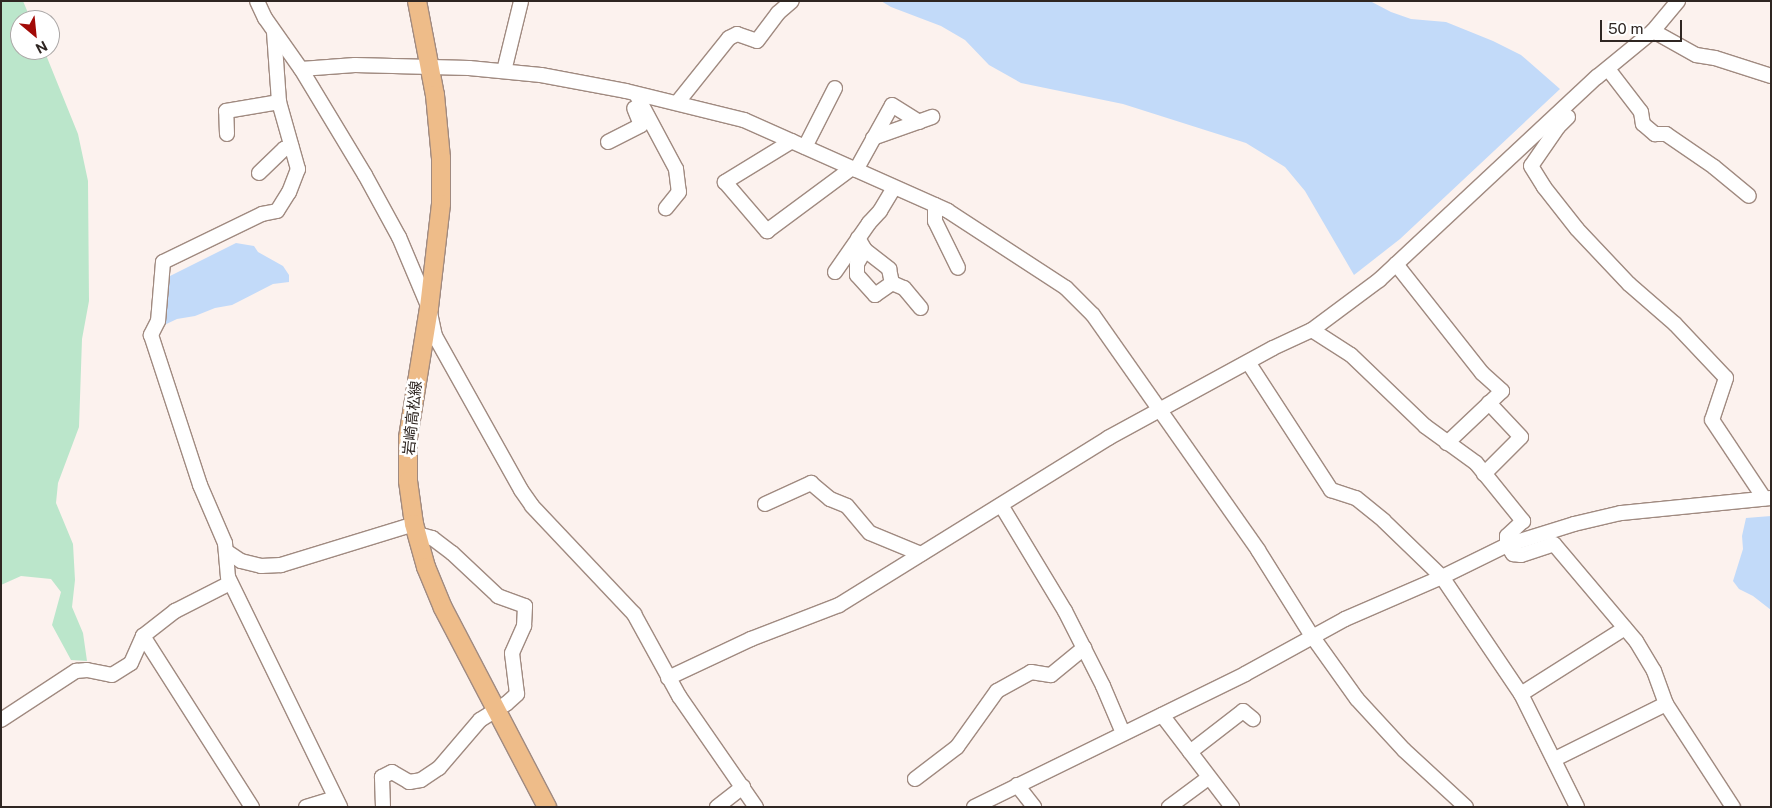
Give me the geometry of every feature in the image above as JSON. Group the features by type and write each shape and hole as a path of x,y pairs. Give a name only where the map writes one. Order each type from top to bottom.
{"main road":[{"name":"岩崎高松線","path":"417,1 435,95 440,149 441,204 429,308 408,438 408,481 415,529 426,567 443,608 546,807"}],"street":[{"path":"257,1 365,175 399,237 429,308 435,336 521,490 634,614 668,678 756,807"},
{"path":"504,71 520,1"},
{"path":"677,103 729,38 737,34 757,41 778,13 792,1"},
{"path":"668,678 751,639 840,605 1160,409 1312,330 1352,302 1396,264 1603,73 1653,31 1678,1"},
{"path":"274,31 279,102 298,170 289,192 277,211 262,214 163,262 158,321 151,335 200,485 225,543 230,583 338,802 306,807"},
{"path":"1653,31 1696,56 1715,58 1771,76"},
{"path":"301,70 355,65 504,71 541,75 631,92 744,120 948,211 1066,288 1093,315 1258,550 1312,636 1357,699 1382,727 1466,807"},
{"path":"1603,73 1641,112 1643,124 1655,134 1666,134 1714,167 1749,196"},
{"path":"974,807 1123,732 1245,674 1345,619 1442,577 1506,545 1574,524 1621,513 1767,498 1712,420 1726,378 1675,324 1629,284 1577,229 1544,187 1531,166 1558,127 1597,89 1603,73"},
{"path":"835,88 798,144 725,182 767,231 854,169 892,105 925,120 873,138"},
{"path":"608,142 641,124 631,92"},
{"path":"631,92 676,169 679,192 666,208"},
{"path":"227,134 226,111 279,102"},
{"path":"259,173 284,149 291,146"},
{"path":"835,272 861,244 894,188"},
{"path":"935,205 936,221 958,268"},
{"path":"861,244 856,264 857,276 875,295 892,283"},
{"path":"861,244 889,269 892,283"},
{"path":"1396,264 1482,373 1502,391 1447,442"},
{"path":"892,283 904,288 921,308"},
{"path":"1312,330 1351,355 1425,426 1476,463 1523,521 1507,536 1506,545 1513,554 1521,555 1554,544 1636,641 1654,671 1666,704 1733,807"},
{"path":"1248,362 1331,490 1356,498 1384,521 1442,577 1521,694 1555,759 1577,807"},
{"path":"1484,474 1521,438 1489,403"},
{"path":"765,504 811,483 830,499 847,506 870,533 921,554"},
{"path":"1002,505 1065,611 1123,732"},
{"path":"226,551 240,561 261,566 281,565 415,529 432,538 452,553 498,596 525,606 524,626 512,653 517,694 480,720 439,768 421,780 409,782 392,772 382,777 383,807"},
{"path":"1,720 76,672 87,670 112,675 131,663 143,636 174,611 230,583"},
{"path":"1521,694 1625,628"},
{"path":"143,636 252,807"},
{"path":"915,779 957,747 997,691 1031,672 1051,675 1084,648"},
{"path":"1555,759 1666,704"},
{"path":"1190,752 1243,710 1252,719"},
{"path":"1162,715 1208,778 1232,807"},
{"path":"1169,807 1208,778"},
{"path":"1017,785 1034,807"},
{"path":"717,807 743,787"}],"green space":[{"path":"1,1 23,1 27,10 10,10 10,60 48,60 78,134 88,181 89,301 82,339 79,427 58,483 56,503 73,544 75,580 72,607 83,633 87,661 71,660 52,625 61,592 51,579 21,576 1,585"}],"water":[{"path":"881,1 1370,1 1391,12 1411,19 1446,22 1493,41 1521,55 1560,89 1400,239 1354,275 1305,191 1285,167 1246,143 1123,104 1021,83 989,65 965,40 941,26 891,7"},
{"path":"236,243 254,246 258,252 283,266 289,275 289,282 273,284 232,305 215,308 195,316 177,319 162,326 168,277"},
{"path":"1771,516 1771,610 1753,596 1739,589 1733,581 1743,549 1742,536 1746,518"}]}
